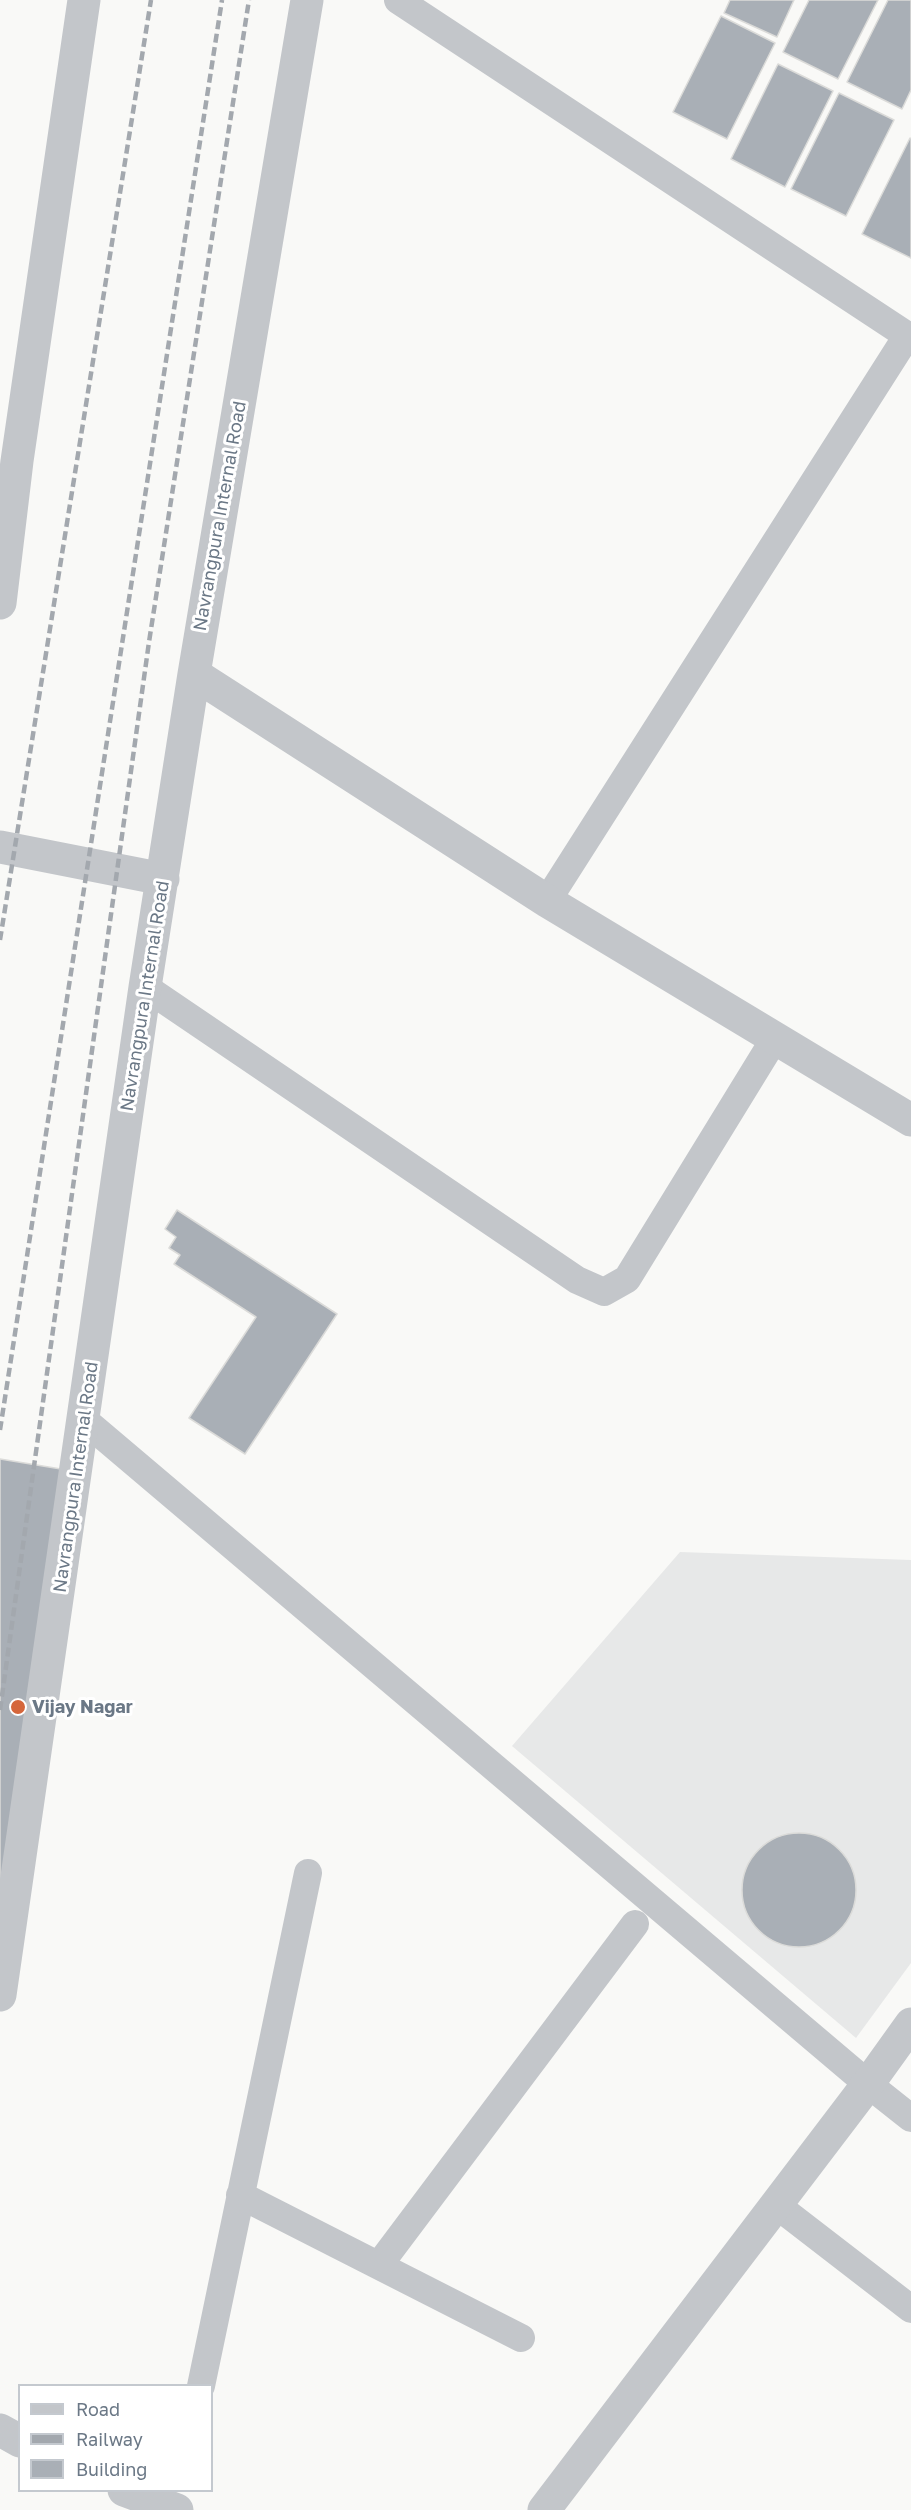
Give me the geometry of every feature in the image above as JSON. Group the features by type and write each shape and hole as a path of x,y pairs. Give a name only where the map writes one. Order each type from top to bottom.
{"street":[{"path":"0,603 17,461 84,0"},
{"name":"Navrangpura Internal Road","path":"0,1995 145,987 194,674 307,0"},
{"path":"398,0 909,337 547,901"},
{"path":"194,674 547,901 911,1120"},
{"path":"0,847 163,879"},
{"path":"145,987 567,1274 604,1292 627,1279 775,1038"},
{"path":"84,1420 911,2118"},
{"path":"201,2384 308,1873"},
{"path":"379,2265 635,1924"},
{"path":"544,2510 868,2084 911,2024"},
{"path":"240,2194 521,2338"},
{"path":"775,2204 911,2309"},
{"path":"0,2430 18,2440"},
{"path":"132,2492 177,2503"}],"shaded area":[{"path":"680,1552 911,1560 911,1963 856,2038 512,1746"}],"building":[{"path":"730,0 794,0 777,37 724,13"},
{"path":"809,0 878,0 838,79 783,52"},
{"path":"888,0 911,0 911,90 902,109 847,82"},
{"path":"721,16 775,43 727,139 673,112"},
{"path":"778,64 833,91 785,187 731,159"},
{"path":"839,93 894,120 846,216 791,189"},
{"path":"911,139 911,258 862,234"},
{"path":"177,1210 337,1314 245,1454 189,1418 256,1317 174,1264 180,1255 169,1248 176,1237 165,1229"},
{"name":"Vijay Nagar","path":"0,1459 73,1471 0,1942"},
{"path":"799,1833 821,1837 840,1849 852,1868 856,1890 852,1912 840,1931 821,1943 799,1947 777,1943 758,1931 746,1912 742,1890 746,1868 758,1849 777,1837"}],"railway":[{"path":"0,940 151,0"},
{"path":"0,1430 222,0"},
{"path":"0,1710 149,642 249,0"}],"place":[{"name":"Vijay Nagar","path":"18,1707"}]}
